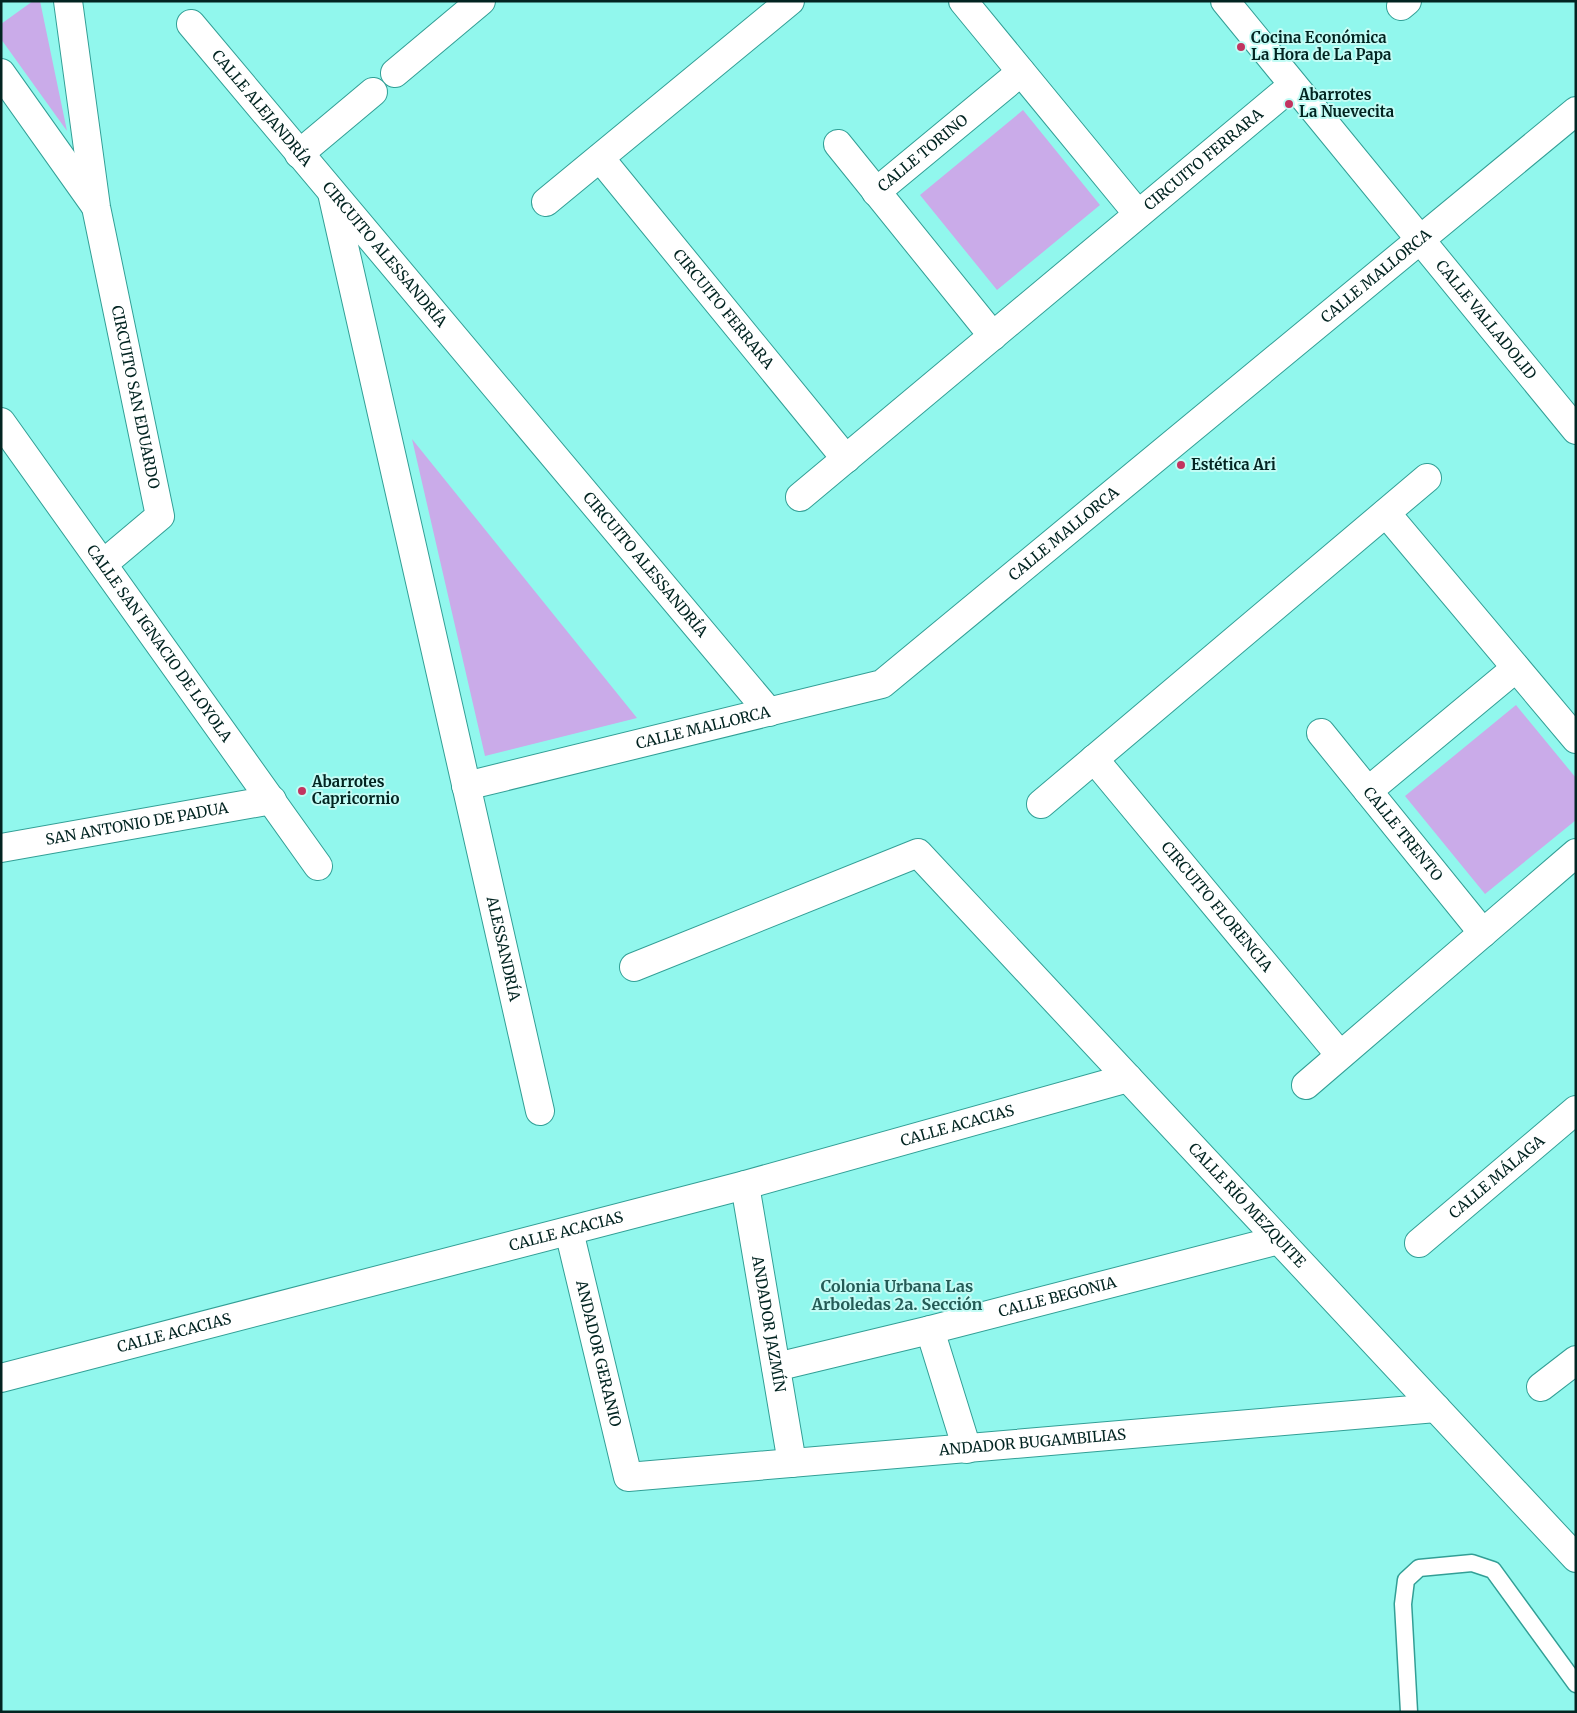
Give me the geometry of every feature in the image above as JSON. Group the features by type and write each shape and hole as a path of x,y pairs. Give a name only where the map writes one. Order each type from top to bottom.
{"street":[{"name":"CIRCUITO SAN EDUARDO","path":"68,1 96,207 160,516 103,564"},
{"path":"546,202 790,1"},
{"name":"CIRCUITO FERRARA","path":"963,1 1138,214"},
{"name":"CALLE VALLADOLID","path":"1225,1 1576,430"},
{"path":"395,73 466,6"},
{"name":"CALLE ALEJANDRÍA","path":"191,24 332,194"},
{"name":"CIRCUITO SAN EDUARDO","path":"1,72 96,207"},
{"name":"CALLE TORINO","path":"993,336 876,192 1021,72"},
{"name":"CIRCUITO FERRARA","path":"800,497 1293,85"},
{"path":"299,154 373,92"},
{"name":"CALLE MALLORCA","path":"466,786 882,684 1576,111"},
{"path":"838,144 876,192"},
{"name":"CIRCUITO FERRARA","path":"600,158 846,459"},
{"name":"CIRCUITO ALESSANDRÍA","path":"332,194 769,712"},
{"name":"CIRCUITO ALESSANDRÍA","path":"332,194 466,786"},
{"name":"CALLE SAN IGNACIO DE LOYOLA","path":"1,422 318,866"},
{"path":"1041,804 1427,478"},
{"path":"1386,512 1576,739"},
{"name":"CALLE TRENTO","path":"1483,933 1368,791 1516,668"},
{"path":"1321,733 1368,791"},
{"name":"CIRCUITO FLORENCIA","path":"1094,759 1340,1055"},
{"name":"ALESSANDRÍA","path":"466,786 540,1111"},
{"name":"SAN ANTONIO DE PADUA","path":"1,848 272,800"},
{"name":"CALLE RÍO MEZQUITE","path":"634,967 918,853 1576,1558"},
{"path":"1306,1085 1576,853"},
{"name":"CALLE ACACIAS","path":"1,1378 745,1185 1128,1078"},
{"name":"CALLE MÁLAGA","path":"1419,1243 1576,1110"},
{"name":"ANDADOR JAZMÍN","path":"745,1185 792,1463"},
{"name":"ANDADOR GERANIO","path":"569,1231 628,1477"},
{"name":"CALLE BEGONIA","path":"776,1367 930,1330 1279,1240"},
{"path":"930,1330 967,1449"},
{"path":"1541,1387 1576,1360"},
{"name":"ANDADOR BUGAMBILIAS","path":"628,1477 1436,1408"}],"lane":[{"path":"1409,1712 1403,1604 1406,1580 1418,1568 1472,1563 1493,1570 1576,1684"}],"shaded area":[{"path":"33,1 40,1 67,131 1,39 1,24"},
{"path":"1023,110 1100,205 997,290 920,195"},
{"path":"412,439 637,718 485,756"},
{"path":"1516,705 1576,778 1576,820 1485,894 1405,796"}],"place":[{"name":"Cocina Económica La Hora de La Papa","path":"1241,47"},
{"name":"Abarrotes La Nuevecita","path":"1289,104"},
{"name":"Estética Ari","path":"1181,465"},
{"name":"Abarrotes Capricornio","path":"302,791"}],"district":[{"name":"Colonia Urbana Las Arboledas 2a. Sección","path":"897,1295"}]}
